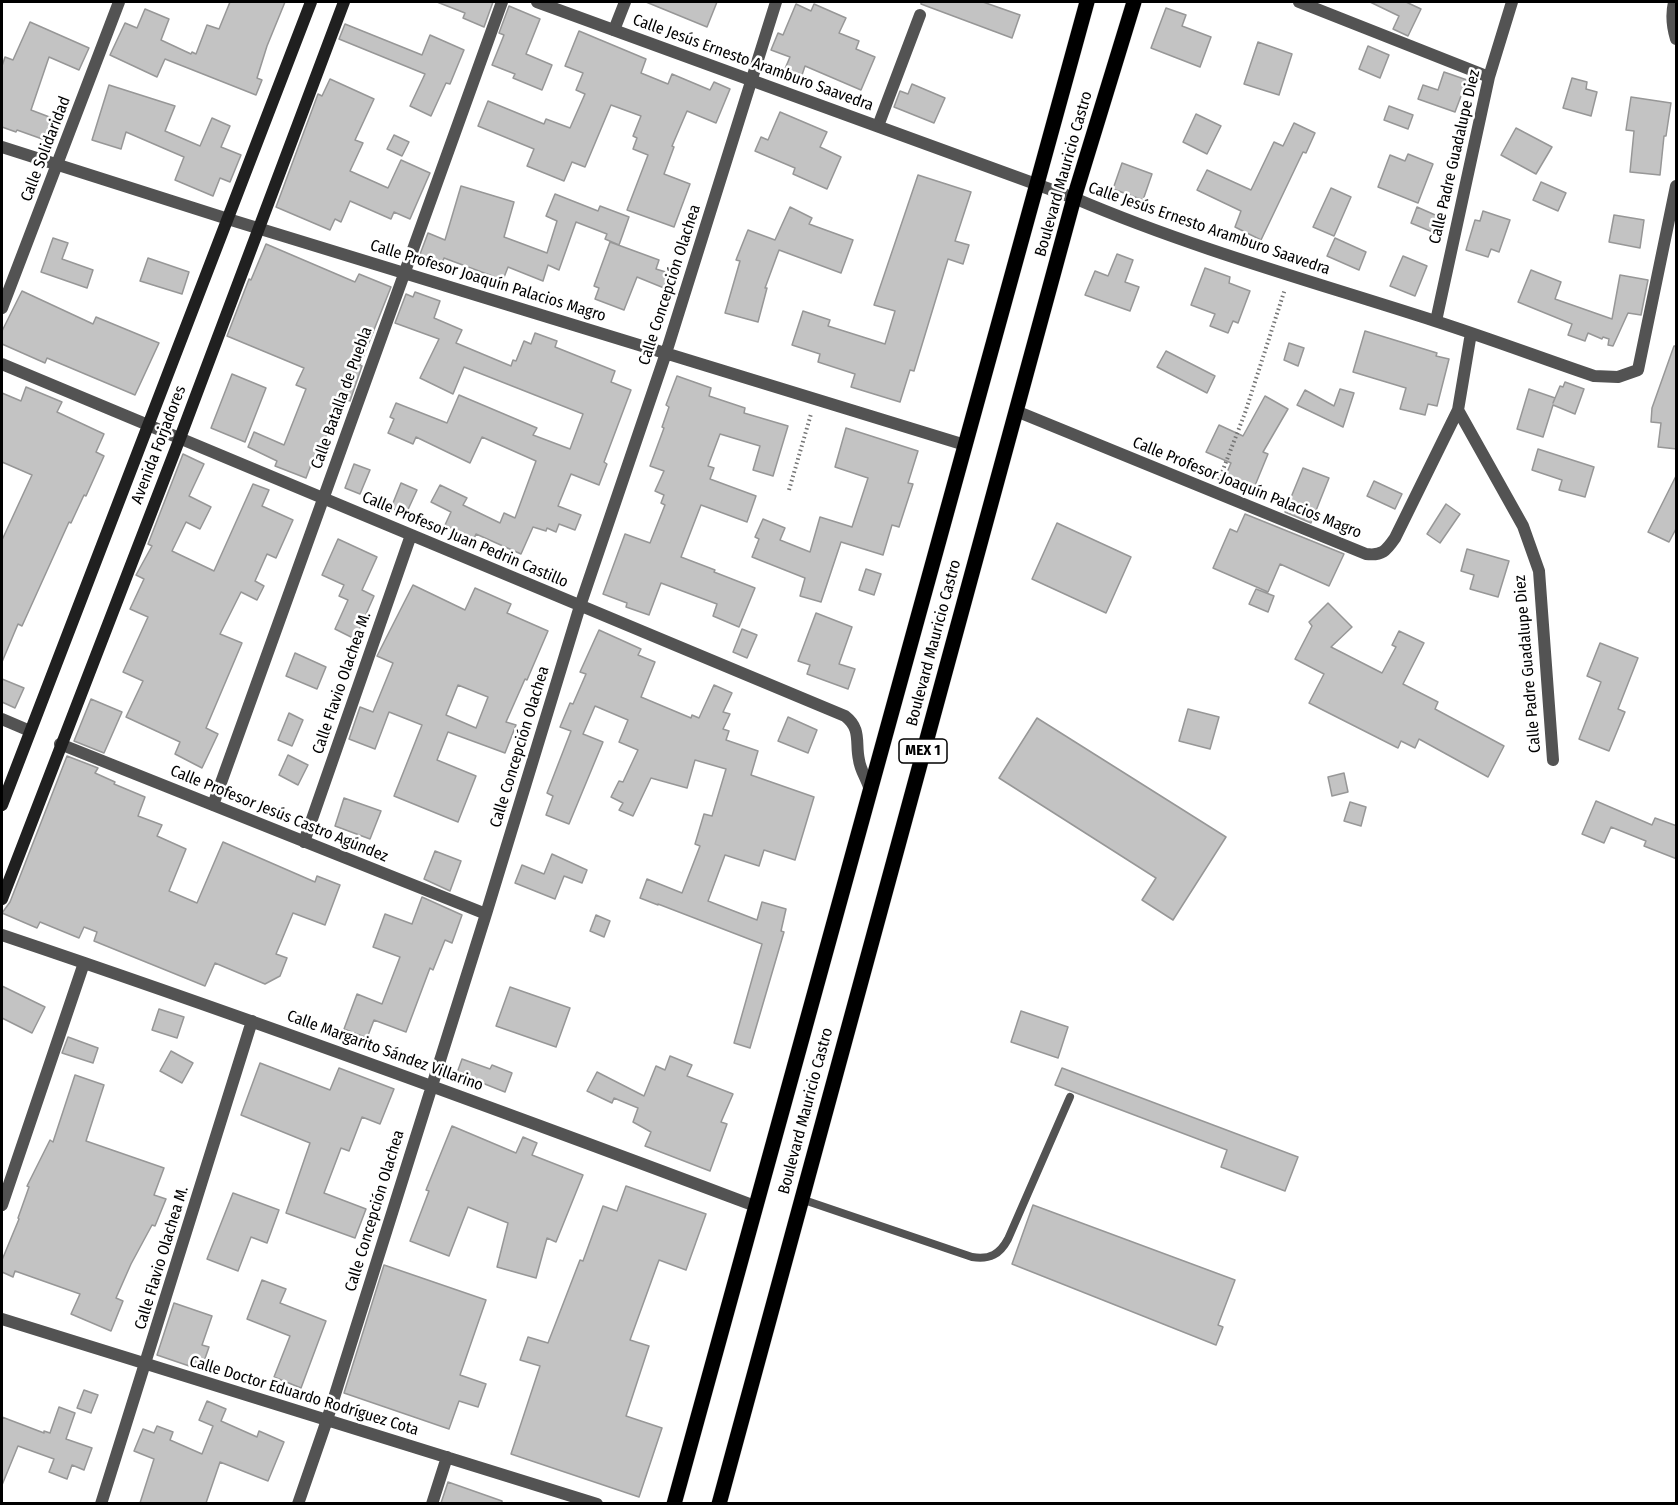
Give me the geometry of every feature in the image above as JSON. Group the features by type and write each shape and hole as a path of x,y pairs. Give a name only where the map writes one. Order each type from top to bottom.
{"main road":[{"name":"Avenida Forjadores","path":"2,805 311,2"},
{"name":"Avenida Forjadores","path":"2,899 180,438 257,228 344,2"},
{"name":"Boulevard Mauricio Castro","path":"674,1503 869,787 1087,2"},
{"name":"Boulevard Mauricio Castro","path":"719,1503 1074,198 1134,2"}],"street":[{"name":"Calle Solidaridad","path":"2,308 119,2"},
{"name":"Calle Batalla de Puebla","path":"213,805 502,2"},
{"name":"Calle Jesús Ernesto Aramburo Saavedra","path":"537,2 1074,198 1129,222 1289,276 1436,321 1594,376 1618,377 1638,370 1677,186"},
{"path":"614,30 625,2"},
{"name":"Calle Concepción Olachea","path":"298,1503 327,1420 580,606 666,353 776,2"},
{"path":"1299,2 1489,77"},
{"name":"Calle Padre Guadalupe Diez","path":"1436,321 1489,77 1512,2"},
{"path":"1674,2 1673,30 1677,39"},
{"path":"878,126 920,15"},
{"name":"Calle Profesor Joaquín Palacios Magro","path":"2,147 257,228 965,445"},
{"path":"1458,410 1470,333"},
{"name":"Calle Profesor Juan Pedrin Castillo","path":"2,364 846,716 853,722 859,761 869,787"},
{"name":"Calle Profesor Joaquín Palacios Magro","path":"1016,411 1366,554 1378,555 1387,550 1395,538 1458,410"},
{"name":"Calle Padre Guadalupe Diez","path":"1458,410 1523,526 1539,571 1553,760"},
{"name":"Calle Flavio Olachea M.","path":"304,842 411,535"},
{"path":"2,719 30,730"},
{"name":"Calle Profesor Jesús Castro Agúndez","path":"60,744 486,914"},
{"name":"Calle Margarito Sández Villarino","path":"2,935 431,1085 755,1206"},
{"path":"2,1205 84,963"},
{"name":"Calle Flavio Olachea M.","path":"101,1503 252,1021"},
{"name":"Calle Doctor Eduardo Rodríguez Cota","path":"2,1319 597,1503"},
{"path":"432,1503 447,1457"}],"lane":[{"path":"801,1199 972,1257 980,1259 996,1255 1008,1239 1070,1097"}],"path":[{"path":"1215,492 1245,413 1289,276"},
{"path":"789,490 815,399"}],"building":[{"path":"230,2 285,2 257,78 262,80 256,95 165,59 157,77 110,55 125,23 137,28 145,9 169,19 161,40 191,54 192,52 196,54 207,25 219,29"},
{"path":"437,2 493,2 484,27 463,18 465,13"},
{"path":"646,2 717,2 707,27"},
{"path":"921,2 983,2 1020,15 1012,38 921,4"},
{"path":"1370,2 1406,2 1421,9 1408,36 1393,29 1399,16"},
{"path":"796,4 811,11 814,4 846,18 839,33 859,41 856,49 875,57 861,90 805,66 801,78 784,71 790,57 771,50 778,33 783,35"},
{"path":"509,6 540,19 526,54 552,65 542,90 513,78 515,74 492,65 504,35 499,33"},
{"path":"1166,8 1186,15 1182,26 1211,37 1200,67 1151,48"},
{"path":"30,22 89,48 79,70 49,57 31,110 52,118 45,140 2,127 2,66 5,57 13,60"},
{"path":"345,24 422,55 430,35 464,50 450,84 446,83 431,116 410,106 425,74 339,39"},
{"path":"579,31 646,59 641,73 668,84 672,74 710,90 714,82 730,89 716,123 687,111 672,146 674,147 664,174 690,184 674,227 627,210 648,155 633,149 637,138 633,136 641,116 611,105 585,167 572,162 564,181 527,166 534,149 478,126 488,101 544,124 546,119 570,128 585,94 576,90 583,73 565,66"},
{"path":"1258,42 1292,54 1279,95 1244,84"},
{"path":"1368,46 1389,55 1380,78 1359,69"},
{"path":"1444,72 1467,80 1455,112 1418,99 1423,85 1438,90"},
{"path":"1572,78 1587,82 1586,89 1597,92 1591,116 1563,108"},
{"path":"330,79 374,99 355,140 363,143 350,171 388,188 401,160 430,173 410,219 394,212 391,219 350,201 341,222 335,219 330,230 276,207 318,94 322,96"},
{"path":"912,84 945,98 934,123 894,107 900,91 908,94"},
{"path":"109,85 175,106 165,131 200,146 212,118 230,126 221,147 241,155 230,182 220,178 213,196 175,180 184,157 126,132 121,149 92,140"},
{"path":"1631,97 1671,103 1666,136 1664,136 1660,175 1630,172 1634,131 1626,130"},
{"path":"1389,106 1413,115 1408,129 1384,120"},
{"path":"780,112 827,132 820,147 841,157 827,189 793,174 795,168 755,151 761,137 768,140"},
{"path":"1196,114 1221,126 1207,154 1183,142"},
{"path":"1294,123 1315,133 1306,153 1303,152 1261,240 1235,227 1241,211 1197,190 1207,170 1251,190 1274,142 1283,146"},
{"path":"1516,128 1552,147 1536,174 1501,155"},
{"path":"394,135 409,142 402,156 387,149"},
{"path":"1408,154 1433,164 1418,203 1378,187 1390,155 1405,161"},
{"path":"1122,163 1152,174 1143,200 1113,189"},
{"path":"918,175 971,192 955,241 969,245 963,264 948,259 914,371 910,370 900,402 851,387 855,374 818,362 820,354 792,345 803,311 830,320 828,326 885,344 895,311 874,305"},
{"path":"1541,182 1566,193 1558,211 1533,200"},
{"path":"461,186 514,202 504,237 547,253 557,221 546,216 555,194 598,211 600,206 629,217 619,245 605,239 607,234 576,222 559,270 548,265 543,281 508,267 503,280 444,258 441,266 419,257 428,233 445,240"},
{"path":"1331,188 1351,197 1334,236 1313,227"},
{"path":"790,207 812,218 809,224 853,240 841,273 779,250 765,288 767,288 758,322 725,313 740,261 736,260 748,230 775,240"},
{"path":"1417,207 1442,218 1435,233 1411,223"},
{"path":"1483,211 1510,220 1499,252 1491,249 1488,257 1466,250 1475,220 1480,221"},
{"path":"1614,215 1644,220 1640,248 1609,242"},
{"path":"53,238 68,243 62,259 93,270 87,288 41,272"},
{"path":"1335,238 1366,252 1359,270 1327,256"},
{"path":"610,242 659,260 656,269 669,273 664,288 637,277 624,310 595,299 599,288 594,286"},
{"path":"266,244 355,282 359,274 391,287 360,365 362,366 350,401 342,398 306,478 275,466 277,461 248,447 254,432 284,445 306,389 296,385 304,368 227,336 249,279 251,280"},
{"path":"1117,254 1133,260 1125,282 1139,287 1130,311 1085,295 1095,271 1108,276"},
{"path":"1403,256 1427,266 1415,296 1390,286"},
{"path":"148,258 189,272 182,294 140,281"},
{"path":"1205,268 1230,277 1229,283 1250,291 1238,323 1233,321 1228,333 1210,326 1215,314 1191,305"},
{"path":"1531,270 1561,282 1555,299 1612,319 1620,275 1648,280 1641,315 1628,313 1613,346 1608,345 1609,339 1603,337 1602,339 1588,333 1585,341 1568,335 1572,324 1518,302"},
{"path":"22,291 93,324 96,317 159,343 135,395 47,358 45,363 2,344 2,331"},
{"path":"415,292 440,301 434,318 462,330 456,343 511,366 513,360 516,361 524,341 531,344 535,333 557,341 555,347 615,371 611,382 631,390 604,462 607,464 599,485 571,474 558,506 581,515 575,530 559,524 556,532 547,528 546,531 533,527 521,554 476,534 474,539 445,525 451,512 431,502 440,485 467,498 463,505 500,523 504,513 515,518 536,461 482,437 470,463 416,437 413,444 388,433 394,419 390,417 396,403 447,423 459,395 537,428 533,435 570,449 583,414 464,367 453,394 420,378 439,339 395,323 406,294 413,297"},
{"path":"1365,331 1437,353 1436,356 1449,359 1437,406 1428,404 1425,415 1400,409 1406,388 1353,372"},
{"path":"1289,343 1304,348 1298,366 1284,360"},
{"path":"1674,346 1677,346 1677,449 1658,447 1661,423 1651,422 1652,408"},
{"path":"1166,351 1215,376 1207,393 1157,367"},
{"path":"232,374 266,388 245,442 211,428"},
{"path":"677,376 711,388 709,396 745,408 744,413 788,426 773,476 753,470 760,446 720,434 708,466 714,468 710,479 756,496 747,522 701,505 681,557 755,588 739,627 713,616 717,604 661,583 649,615 626,607 627,603 603,594 625,534 650,543 665,505 661,503 664,495 655,491 664,471 650,466 664,428 662,427 669,407 666,405"},
{"path":"1565,382 1584,389 1575,414 1553,405 1543,437 1517,429 1529,389 1555,398 1553,403 1560,386 1563,387"},
{"path":"26,387 62,402 57,412 104,434 96,452 104,456 86,496 84,495 71,523 69,522 22,626 18,624 2,662 2,540 32,475 2,462 2,393 21,401"},
{"path":"1340,389 1354,393 1343,427 1297,405 1305,390 1334,406"},
{"path":"1265,396 1288,409 1263,452 1268,454 1254,488 1225,477 1231,463 1206,452 1219,425 1243,436"},
{"path":"846,428 918,451 908,483 913,484 899,527 892,525 883,555 841,542 821,602 800,596 805,578 752,557 759,539 755,537 763,519 785,528 780,540 810,552 820,517 852,527 868,478 835,467"},
{"path":"1538,449 1594,467 1585,497 1559,490 1562,480 1532,470"},
{"path":"183,454 204,464 189,496 211,507 200,529 186,522 172,551 214,571 253,484 269,490 262,506 293,520 276,558 267,554 255,581 264,586 257,600 241,592 220,634 242,643 206,728 218,734 202,768 175,754 180,742 126,717 143,681 123,672 148,617 130,609 144,579 136,575 152,546 148,544"},
{"path":"354,464 370,470 360,494 345,488"},
{"path":"1303,468 1329,478 1311,523 1285,512"},
{"path":"1677,474 1677,527 1669,542 1648,532"},
{"path":"1374,481 1402,494 1395,509 1367,496"},
{"path":"401,483 417,490 406,514 391,508"},
{"path":"1446,504 1460,514 1440,543 1427,534"},
{"path":"1245,514 1344,554 1329,586 1280,564 1268,592 1213,568 1230,529 1237,532"},
{"path":"1057,523 1131,557 1106,613 1032,579"},
{"path":"338,539 377,557 362,590 374,596 355,639 335,629 348,600 339,596 344,585 322,575"},
{"path":"1467,549 1509,561 1498,597 1470,589 1474,575 1461,571"},
{"path":"866,569 881,574 874,595 859,590"},
{"path":"413,585 465,610 475,588 511,604 507,613 548,631 506,722 516,725 505,753 448,732 437,760 476,776 458,822 394,796 422,725 389,712 375,749 349,739 360,707 373,712 393,663 377,656","holes":["458,685 488,697 476,728 446,715"]},
{"path":"1256,589 1274,596 1268,612 1249,604"},
{"path":"1328,603 1352,627 1331,647 1382,673 1396,647 1392,645 1399,631 1424,643 1403,684 1438,702 1435,709 1504,746 1488,777 1419,739 1415,748 1401,741 1398,748 1309,703 1324,674 1295,659 1312,626 1309,622"},
{"path":"816,613 852,627 839,664 855,669 848,689 807,674 810,665 798,661"},
{"path":"742,629 757,635 747,658 733,652"},
{"path":"599,630 641,649 638,655 655,662 641,697 691,718 692,715 699,718 714,685 732,693 723,712 730,714 723,729 729,731 726,740 758,751 751,775 814,797 795,860 764,850 759,866 725,855 708,901 757,920 762,902 786,909 781,931 784,932 750,1048 734,1043 762,944 640,898 647,879 682,893 700,846 695,844 704,814 712,816 726,769 695,760 687,788 651,778 633,816 619,810 623,803 611,797 619,781 623,782 638,750 619,742 628,720 595,706 583,734 603,742 569,824 546,815 553,796 547,793 571,731 560,727 586,674 580,672"},
{"path":"1600,643 1638,658 1618,709 1625,712 1609,751 1579,739 1601,682 1587,676"},
{"path":"295,653 326,667 317,689 286,676"},
{"path":"2,679 24,688 15,708 2,702"},
{"path":"91,699 122,712 104,753 74,741"},
{"path":"1188,709 1219,717 1210,749 1179,741"},
{"path":"289,713 303,720 292,746 278,740"},
{"path":"788,717 817,730 808,753 778,741"},
{"path":"1037,718 1226,837 1173,920 1142,900 1156,878 999,778"},
{"path":"288,755 308,765 298,785 279,775"},
{"path":"67,756 98,768 95,773 145,797 138,816 162,825 157,836 186,849 169,891 197,903 223,842 315,882 317,876 340,885 325,925 293,913 276,954 287,958 280,976 265,984 215,963 205,986 94,941 97,932 84,927 79,938 40,922 37,928 2,913 10,902"},
{"path":"1344,773 1348,792 1332,796 1328,777"},
{"path":"344,798 381,811 370,839 335,826"},
{"path":"1596,801 1652,825 1655,818 1677,826 1677,859 1644,846 1646,841 1611,827 1604,843 1582,834"},
{"path":"1350,802 1366,807 1361,826 1344,821"},
{"path":"435,851 461,861 450,891 424,879"},
{"path":"552,854 587,870 582,883 564,876 555,899 515,883 522,865 544,874"},
{"path":"422,897 462,915 452,943 445,940 433,970 430,968 406,1032 374,1020 367,1038 344,1029 357,994 382,1004 400,957 373,947 385,914 412,924"},
{"path":"596,915 610,921 604,937 590,931"},
{"path":"2,986 45,1007 32,1033 2,1018"},
{"path":"510,987 570,1008 556,1047 496,1026"},
{"path":"159,1009 184,1017 177,1038 152,1030"},
{"path":"1021,1011 1068,1027 1058,1058 1011,1042"},
{"path":"68,1037 98,1048 93,1063 62,1053"},
{"path":"171,1051 193,1063 182,1083 160,1071"},
{"path":"670,1056 692,1065 687,1076 733,1094 721,1122 727,1124 710,1171 645,1146 651,1132 633,1122 638,1108 614,1098 612,1103 587,1091 597,1072 644,1096 656,1066 665,1070"},
{"path":"462,1059 490,1069 492,1065 512,1073 505,1092 457,1073"},
{"path":"260,1063 330,1090 339,1068 394,1089 380,1124 362,1117 349,1151 341,1148 324,1193 366,1209 355,1238 286,1213 310,1143 241,1115"},
{"path":"1062,1068 1298,1157 1285,1191 1221,1167 1227,1150 1055,1085"},
{"path":"75,1075 104,1085 86,1141 164,1168 154,1195 166,1199 155,1226 152,1225 116,1298 123,1301 111,1331 71,1314 80,1294 15,1271 13,1277 2,1272 2,1260 19,1219 29,1187 27,1186 50,1140 53,1142"},
{"path":"452,1126 516,1153 523,1137 537,1143 532,1155 583,1175 556,1242 547,1238 536,1278 497,1267 508,1223 468,1207 449,1256 410,1241 429,1191 426,1190"},
{"path":"626,1186 706,1214 686,1270 659,1260 630,1340 649,1346 626,1416 662,1428 639,1497 511,1454 540,1366 520,1360 528,1337 548,1343 580,1260 583,1261 603,1206 617,1211"},
{"path":"233,1193 279,1210 267,1243 251,1237 238,1271 207,1259"},
{"path":"1033,1205 1235,1280 1218,1325 1223,1327 1216,1345 1012,1264"},
{"path":"384,1265 486,1300 460,1375 486,1384 478,1407 459,1401 449,1429 344,1393"},
{"path":"262,1280 286,1289 280,1303 326,1321 301,1388 274,1377 290,1336 247,1319"},
{"path":"174,1303 212,1316 202,1345 209,1347 201,1370 157,1355"},
{"path":"84,1390 98,1395 91,1413 77,1408"},
{"path":"207,1401 226,1409 221,1421 257,1437 259,1431 284,1442 268,1481 220,1462 206,1503 140,1503 154,1459 134,1451 143,1429 154,1433 157,1426 173,1432 170,1440 202,1454 213,1426 199,1420"},
{"path":"59,1407 75,1413 66,1439 92,1448 84,1470 72,1465 67,1479 49,1472 54,1459 18,1446 2,1485 2,1417 44,1433 44,1431 50,1433"},
{"path":"448,1482 502,1501 502,1503 441,1503"}]}
